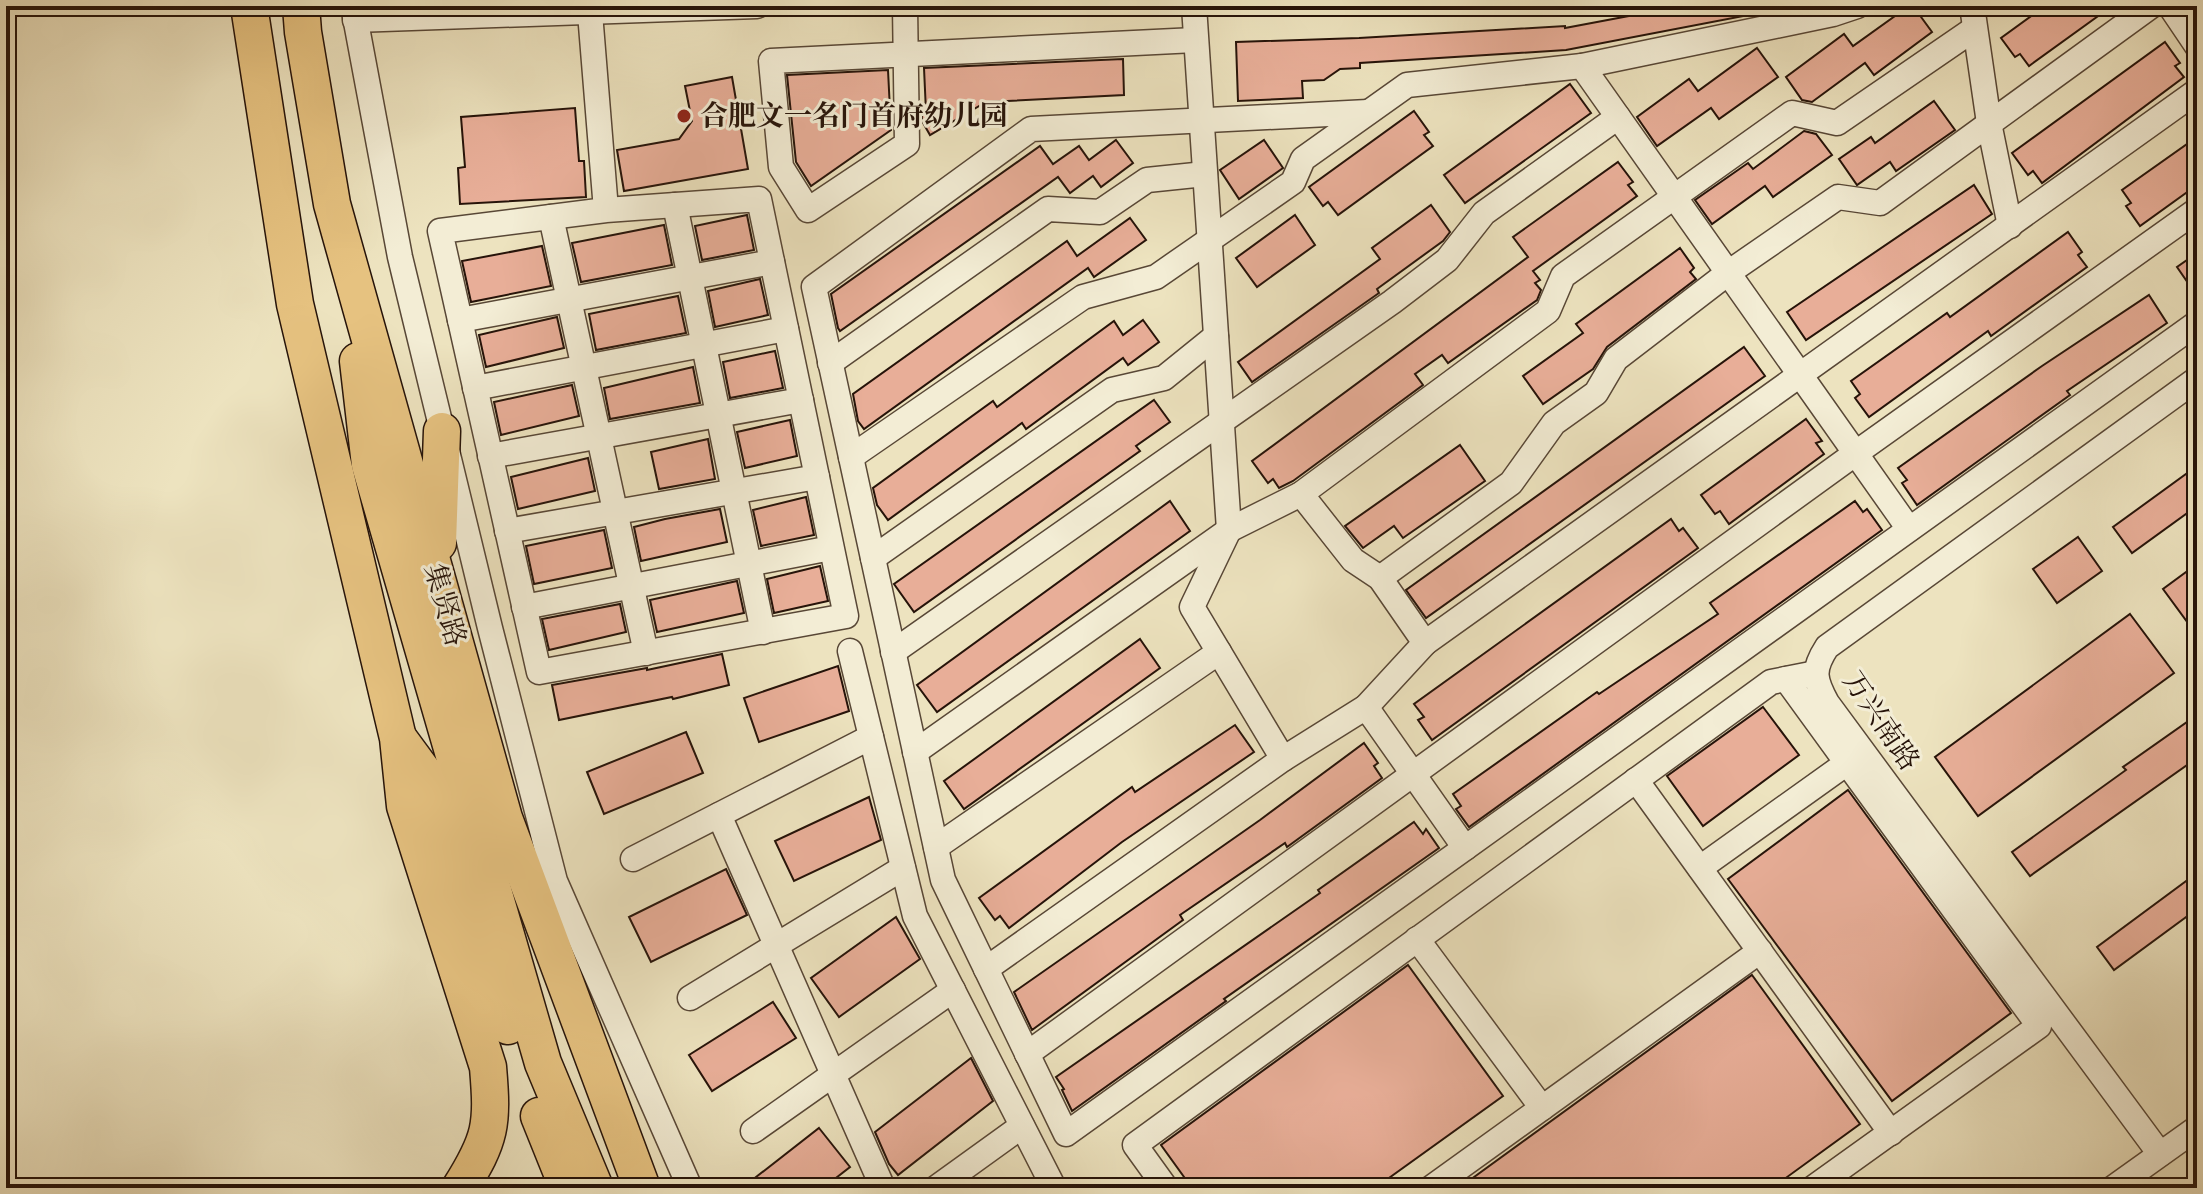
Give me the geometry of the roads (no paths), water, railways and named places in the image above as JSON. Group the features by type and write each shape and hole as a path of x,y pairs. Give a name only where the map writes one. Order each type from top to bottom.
{"highway":[{"path":"249,6 295,304 398,738 405,806 488,1067 492,1112 483,1152 460,1188"},
{"name":"集贤路","path":"301,6 332,204 504,818 642,1188"},
{"path":"346,251 370,465 568,1188"},
{"path":"437,576 442,431"},
{"path":"398,738 427,777 534,1071 595,1188"}],"street":[{"path":"690,1188 555,881 400,257 354,13 590,13 757,6"},
{"path":"905,6 907,53 907,144 808,210 781,167 771,61 907,53 1195,40"},
{"path":"1194,6 1229,530 1192,607 1283,759"},
{"path":"851,457 1083,297 1156,277 1210,241 1293,182 1303,159 1407,85 1582,66 1833,14 1857,6"},
{"path":"1380,578 1511,483 1554,423 1596,393 1616,359 1728,273 1838,197 1880,203 2151,6"},
{"path":"2170,6 2197,46"},
{"path":"590,13 606,210"},
{"path":"915,752 1229,530 1301,494 1548,311 1563,276 1673,195 1792,113 1837,123 1973,17 1989,123 2010,226"},
{"path":"1582,66 1909,529"},
{"path":"986,969 1283,759 1366,707 1425,643 2197,91"},
{"path":"1368,112 1201,118 1031,129 814,287 943,880 1066,1134 2197,323"},
{"path":"893,652 1447,260 1484,213 1618,117"},
{"path":"830,363 1048,209 1100,212 1147,180 1205,174"},
{"path":"759,199 846,616 539,672 440,231 606,210 759,199"},
{"path":"675,205 763,632"},
{"path":"1027,1054 1856,453 2197,210"},
{"path":"551,217 646,653"},
{"path":"460,320 772,262"},
{"path":"475,388 786,329"},
{"path":"873,558 1112,390 1164,378 1216,336"},
{"name":"万兴南路","path":"2160,1154 1827,703 1819,688 1816,663 1827,647 2197,379"},
{"path":"490,456 801,400"},
{"path":"507,531 817,477"},
{"path":"1301,494 1353,560 1380,578 1425,643"},
{"path":"524,607 831,548"},
{"path":"850,651 915,916 1054,1188"},
{"path":"936,847 1219,652"},
{"path":"1166,1188 1135,1145 1771,682 1816,673"},
{"path":"1786,679 2039,1026 1813,1188"},
{"path":"1366,707 1465,848"},
{"path":"633,859 871,737"},
{"path":"1700,868 1847,763"},
{"path":"1636,780 1891,1133"},
{"path":"719,815 883,1188"},
{"path":"690,998 903,868"},
{"path":"1417,939 1542,1108"},
{"path":"1431,1188 1760,951"},
{"path":"753,1131 953,990"},
{"path":"936,1188 1022,1126"},
{"path":"2113,1188 2197,1128"}],"place":[{"name":"合肥文一名门首府幼儿园","path":"684,116"}]}
